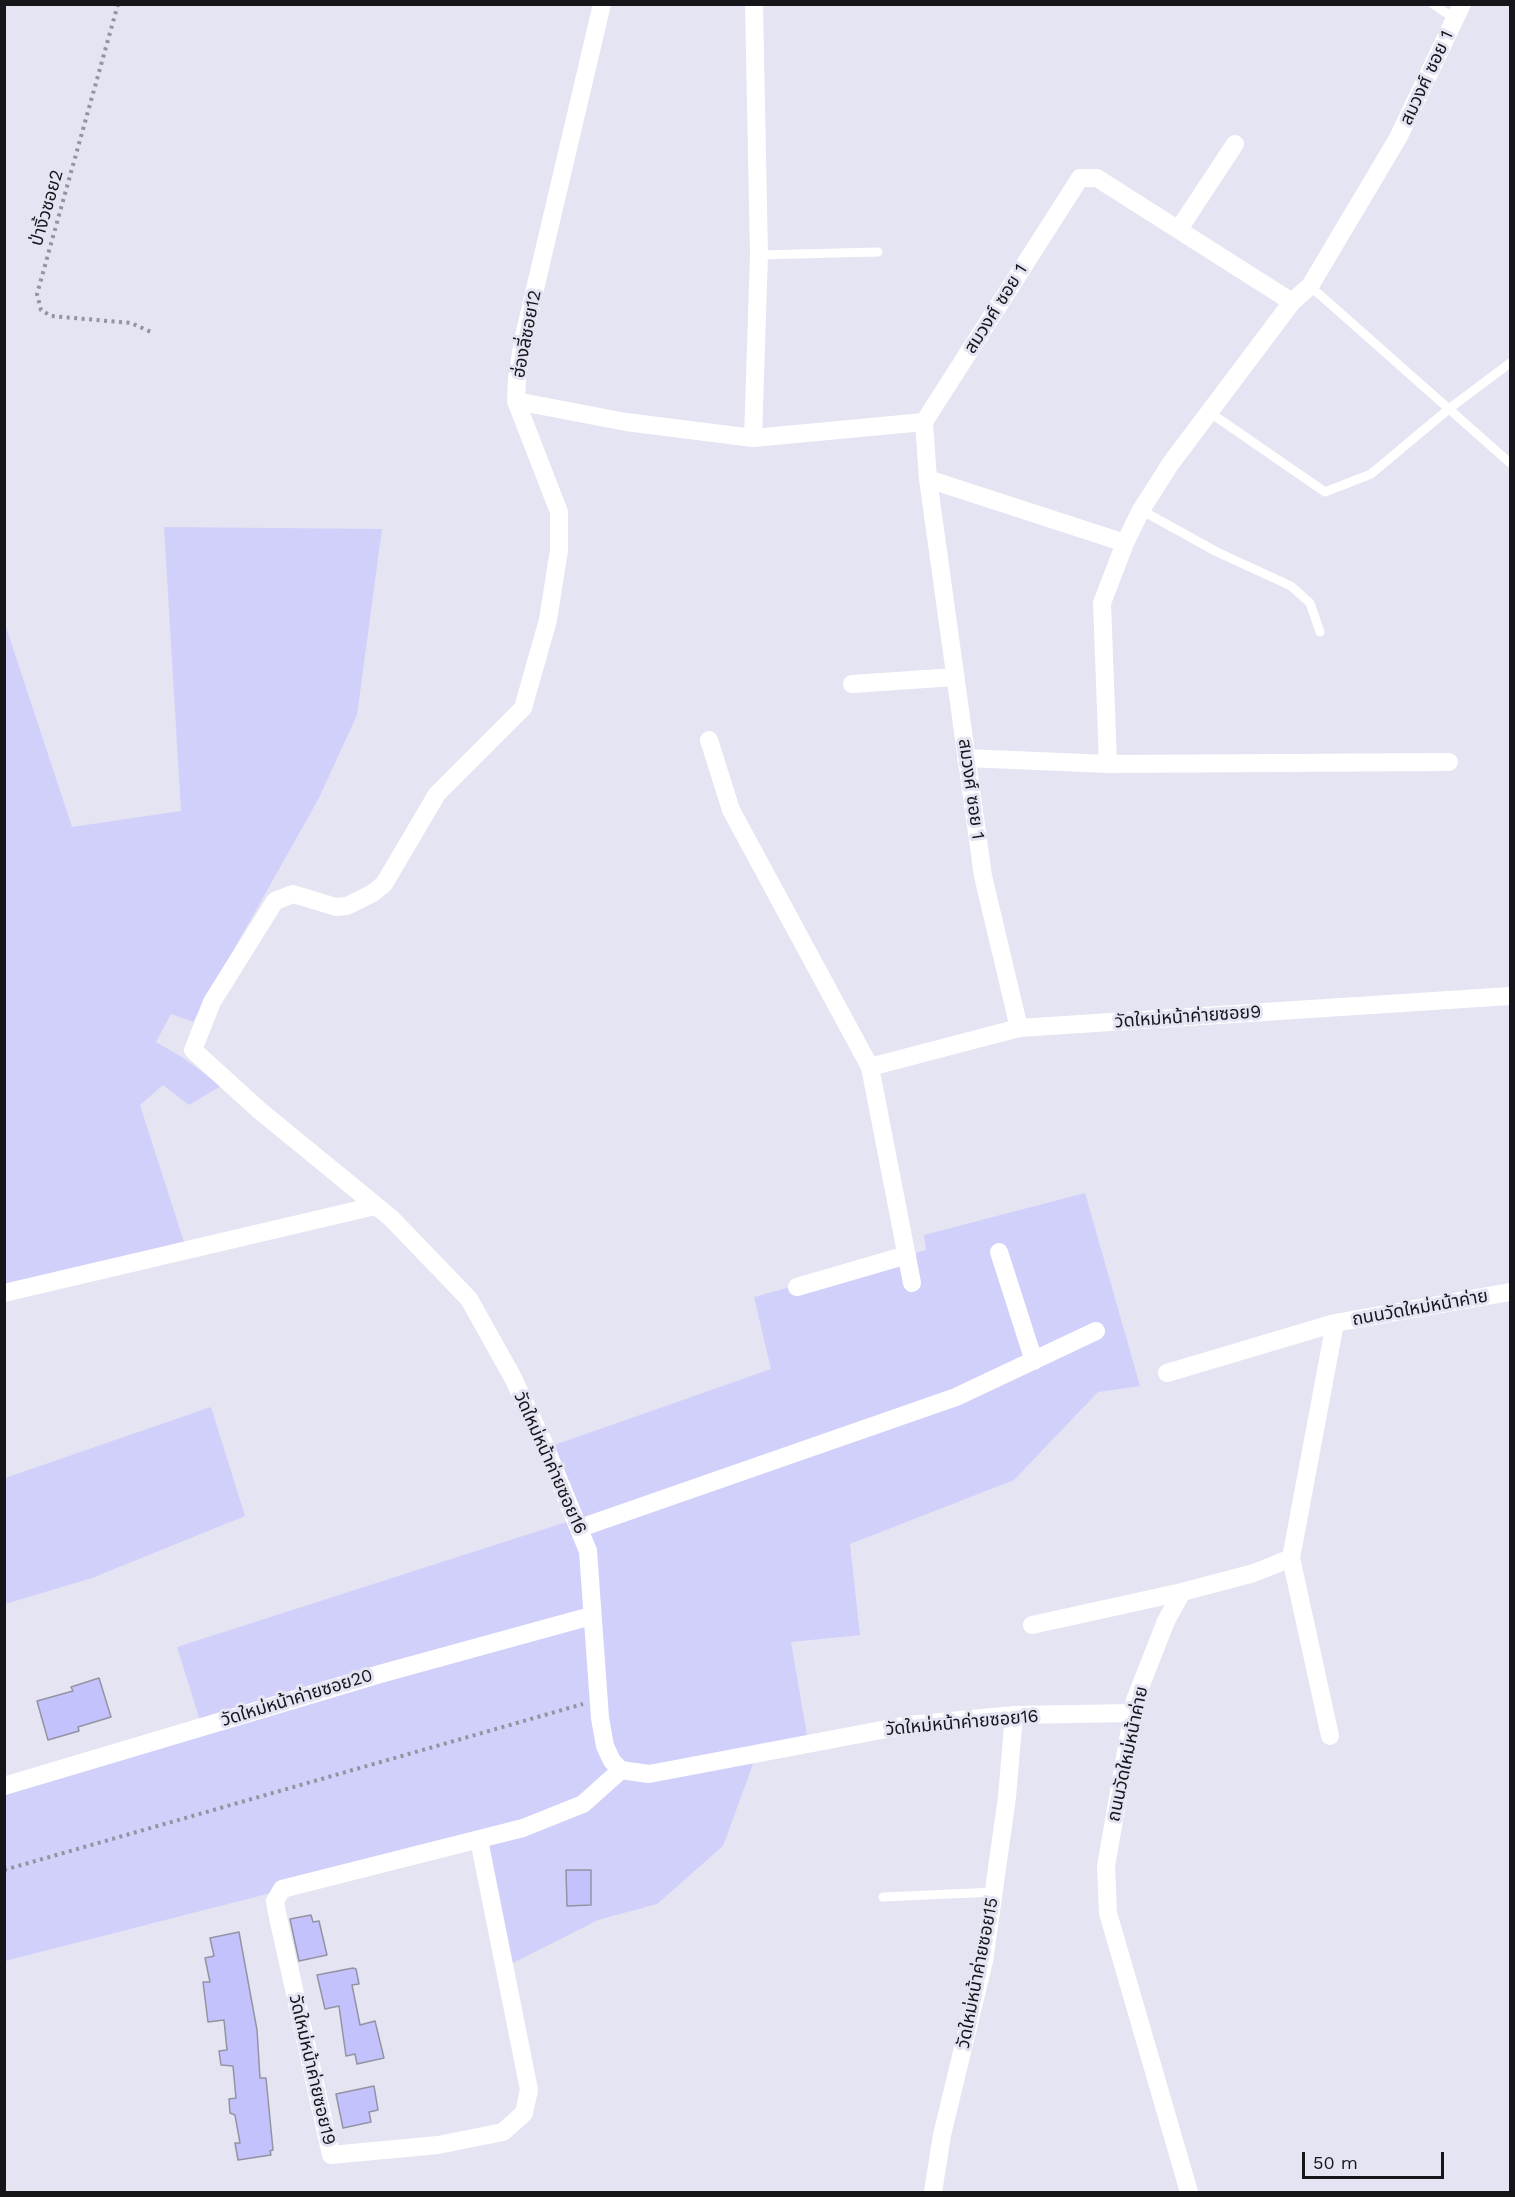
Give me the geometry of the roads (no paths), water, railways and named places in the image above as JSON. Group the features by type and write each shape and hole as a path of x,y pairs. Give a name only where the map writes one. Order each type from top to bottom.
{"street":[{"name":"ฮ่องลี่ซอย12","path":"347,906 357,903 384,884 437,794 523,708 537,662 548,620 559,549 559,512 516,400 523,340 602,4"},
{"path":"753,438 759,255 754,4"},
{"name":"สมวงศ์ ซอย 1","path":"1019,1028 983,876 928,479 924,422 1080,178 1097,178 1292,302 1310,286 1398,138 1458,12"},
{"path":"1179,229 1235,144"},
{"path":"1108,764 1102,603 1125,543 1141,510 1171,462 1292,302"},
{"path":"516,400 626,422 753,438 924,422"},
{"path":"928,479 1125,543"},
{"path":"852,684 955,677"},
{"path":"710,740 731,810 870,1067 912,1283"},
{"path":"966,758 1108,764 1449,762"},
{"name":"วัดใหม่หน้าค่ายซอย16","path":"347,906 336,907 293,894 275,901 212,1002 193,1050 259,1110 392,1218 469,1299 512,1376 580,1528 588,1551 599,1700 606,1746 612,1761 621,1770 649,1774 908,1725 1014,1715 1133,1713"},
{"name":"วัดใหม่หน้าค่ายซอย9","path":"870,1067 1019,1028 1510,996"},
{"path":"4,1293 375,1206"},
{"path":"999,1252 1034,1361"},
{"path":"798,1287 907,1255"},
{"name":"ถนนวัดใหม่หน้าค่าย","path":"1291,1558 1335,1323 1510,1292"},
{"path":"1167,1373 1335,1323"},
{"path":"580,1528 945,1401 1096,1331"},
{"path":"1032,1626 1182,1592 1254,1573 1291,1558 1330,1736"},
{"name":"ถนนวัดใหม่หน้าค่าย","path":"1182,1592 1166,1621 1135,1700 1106,1866 1108,1913 1189,2193"},
{"name":"วัดใหม่หน้าค่ายซอย20","path":"4,1786 380,1674 591,1616"},
{"name":"วัดใหม่หน้าค่ายซอย15","path":"933,2193 942,2135 984,1961 995,1892 1014,1715"},
{"name":"วัดใหม่หน้าค่ายซอย19","path":"479,1840 529,2090 524,2113 503,2132 438,2145 331,2155 275,1901 282,1889 523,1828 583,1804 621,1770"}],"lane":[{"path":"1433,4 1458,12"},
{"path":"759,255 878,252"},
{"path":"1310,286 1510,463"},
{"path":"1209,412 1325,492 1371,474 1450,408 1510,363"},
{"path":"1141,510 1217,552 1291,586 1310,603 1320,632"},
{"path":"883,1897 995,1892"}]}
